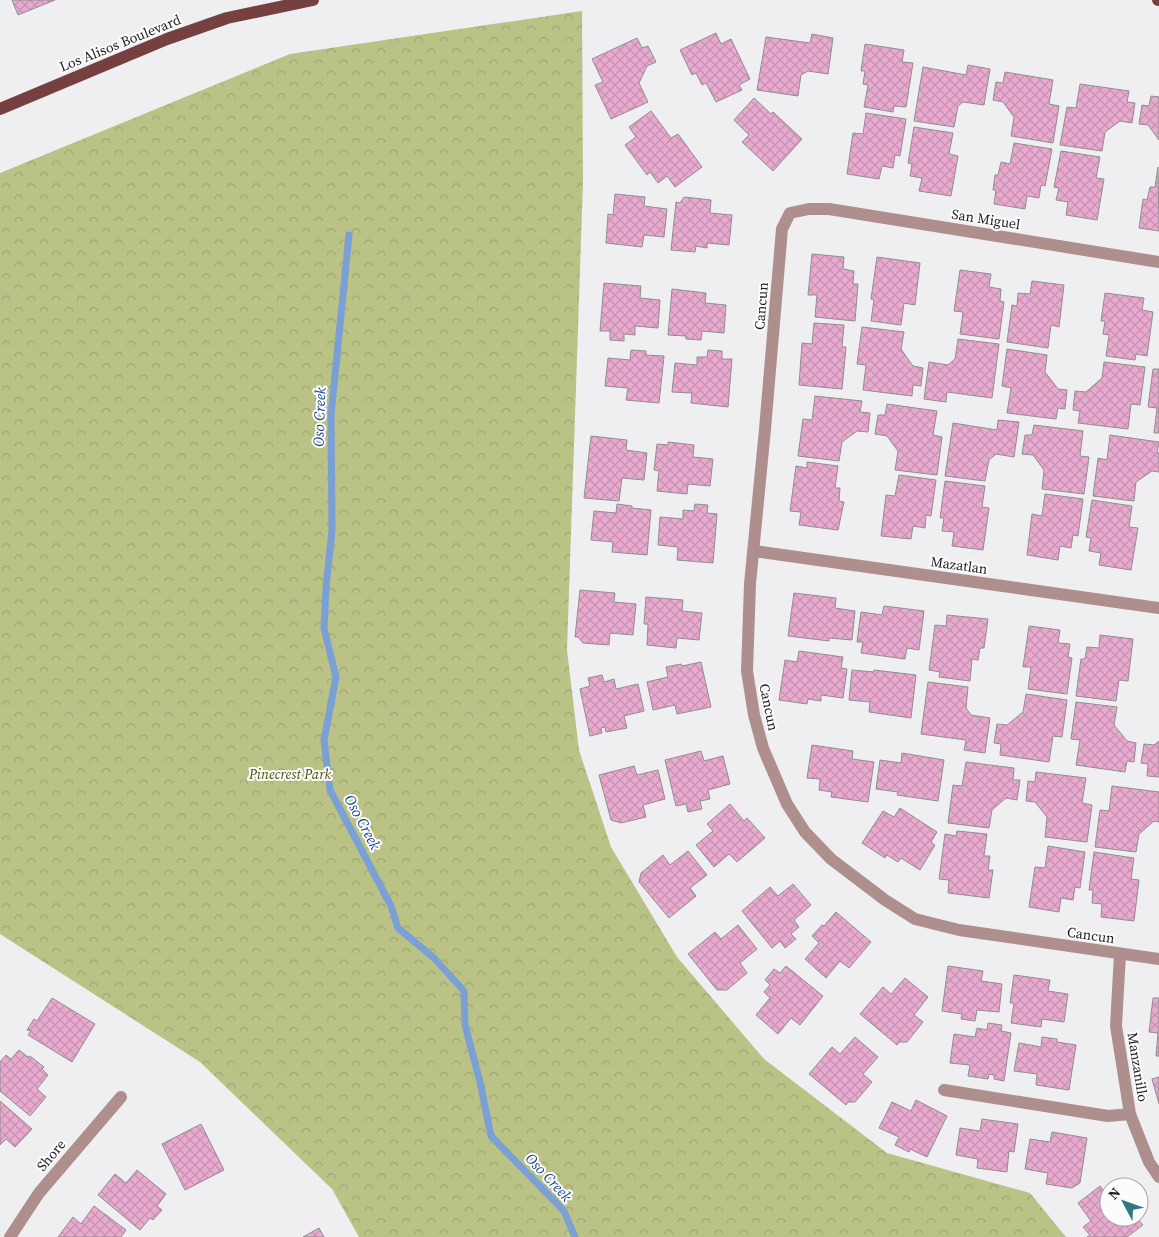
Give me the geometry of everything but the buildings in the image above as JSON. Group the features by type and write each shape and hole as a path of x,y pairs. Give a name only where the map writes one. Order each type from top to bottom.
{"main road":[{"name":"Los Alisos Boulevard","path":"0,108 167,39 227,18 313,0"}],"street":[{"name":"San Miguel","path":"809,209 829,209 1159,262"},
{"name":"Cancun","path":"809,209 790,213 782,229 750,584 747,671 754,715 763,748 787,804 805,832 832,859 885,900 915,919 958,930 1159,959"},
{"name":"Mazatlan","path":"754,551 1159,608"},
{"name":"Manzanillo","path":"1120,954 1116,1026 1130,1114 1149,1162 1159,1177"},
{"path":"944,1090 1108,1116 1130,1114"},
{"name":"Shore","path":"10,1237 39,1193 121,1097"}],"green space":[{"name":"Pinecrest Park","path":"582,11 583,182 567,650 579,750 611,847 677,957 764,1059 887,1153 1030,1193 1066,1237 359,1237 332,1189 200,1062 0,934 0,173 290,54"}],"waterway":[{"name":"Oso Creek","path":"349,235 331,415 332,530 324,628 336,677 324,740 330,790 391,906 398,928 434,958 464,991 465,1025 480,1082 491,1136 564,1211 575,1237"}]}
